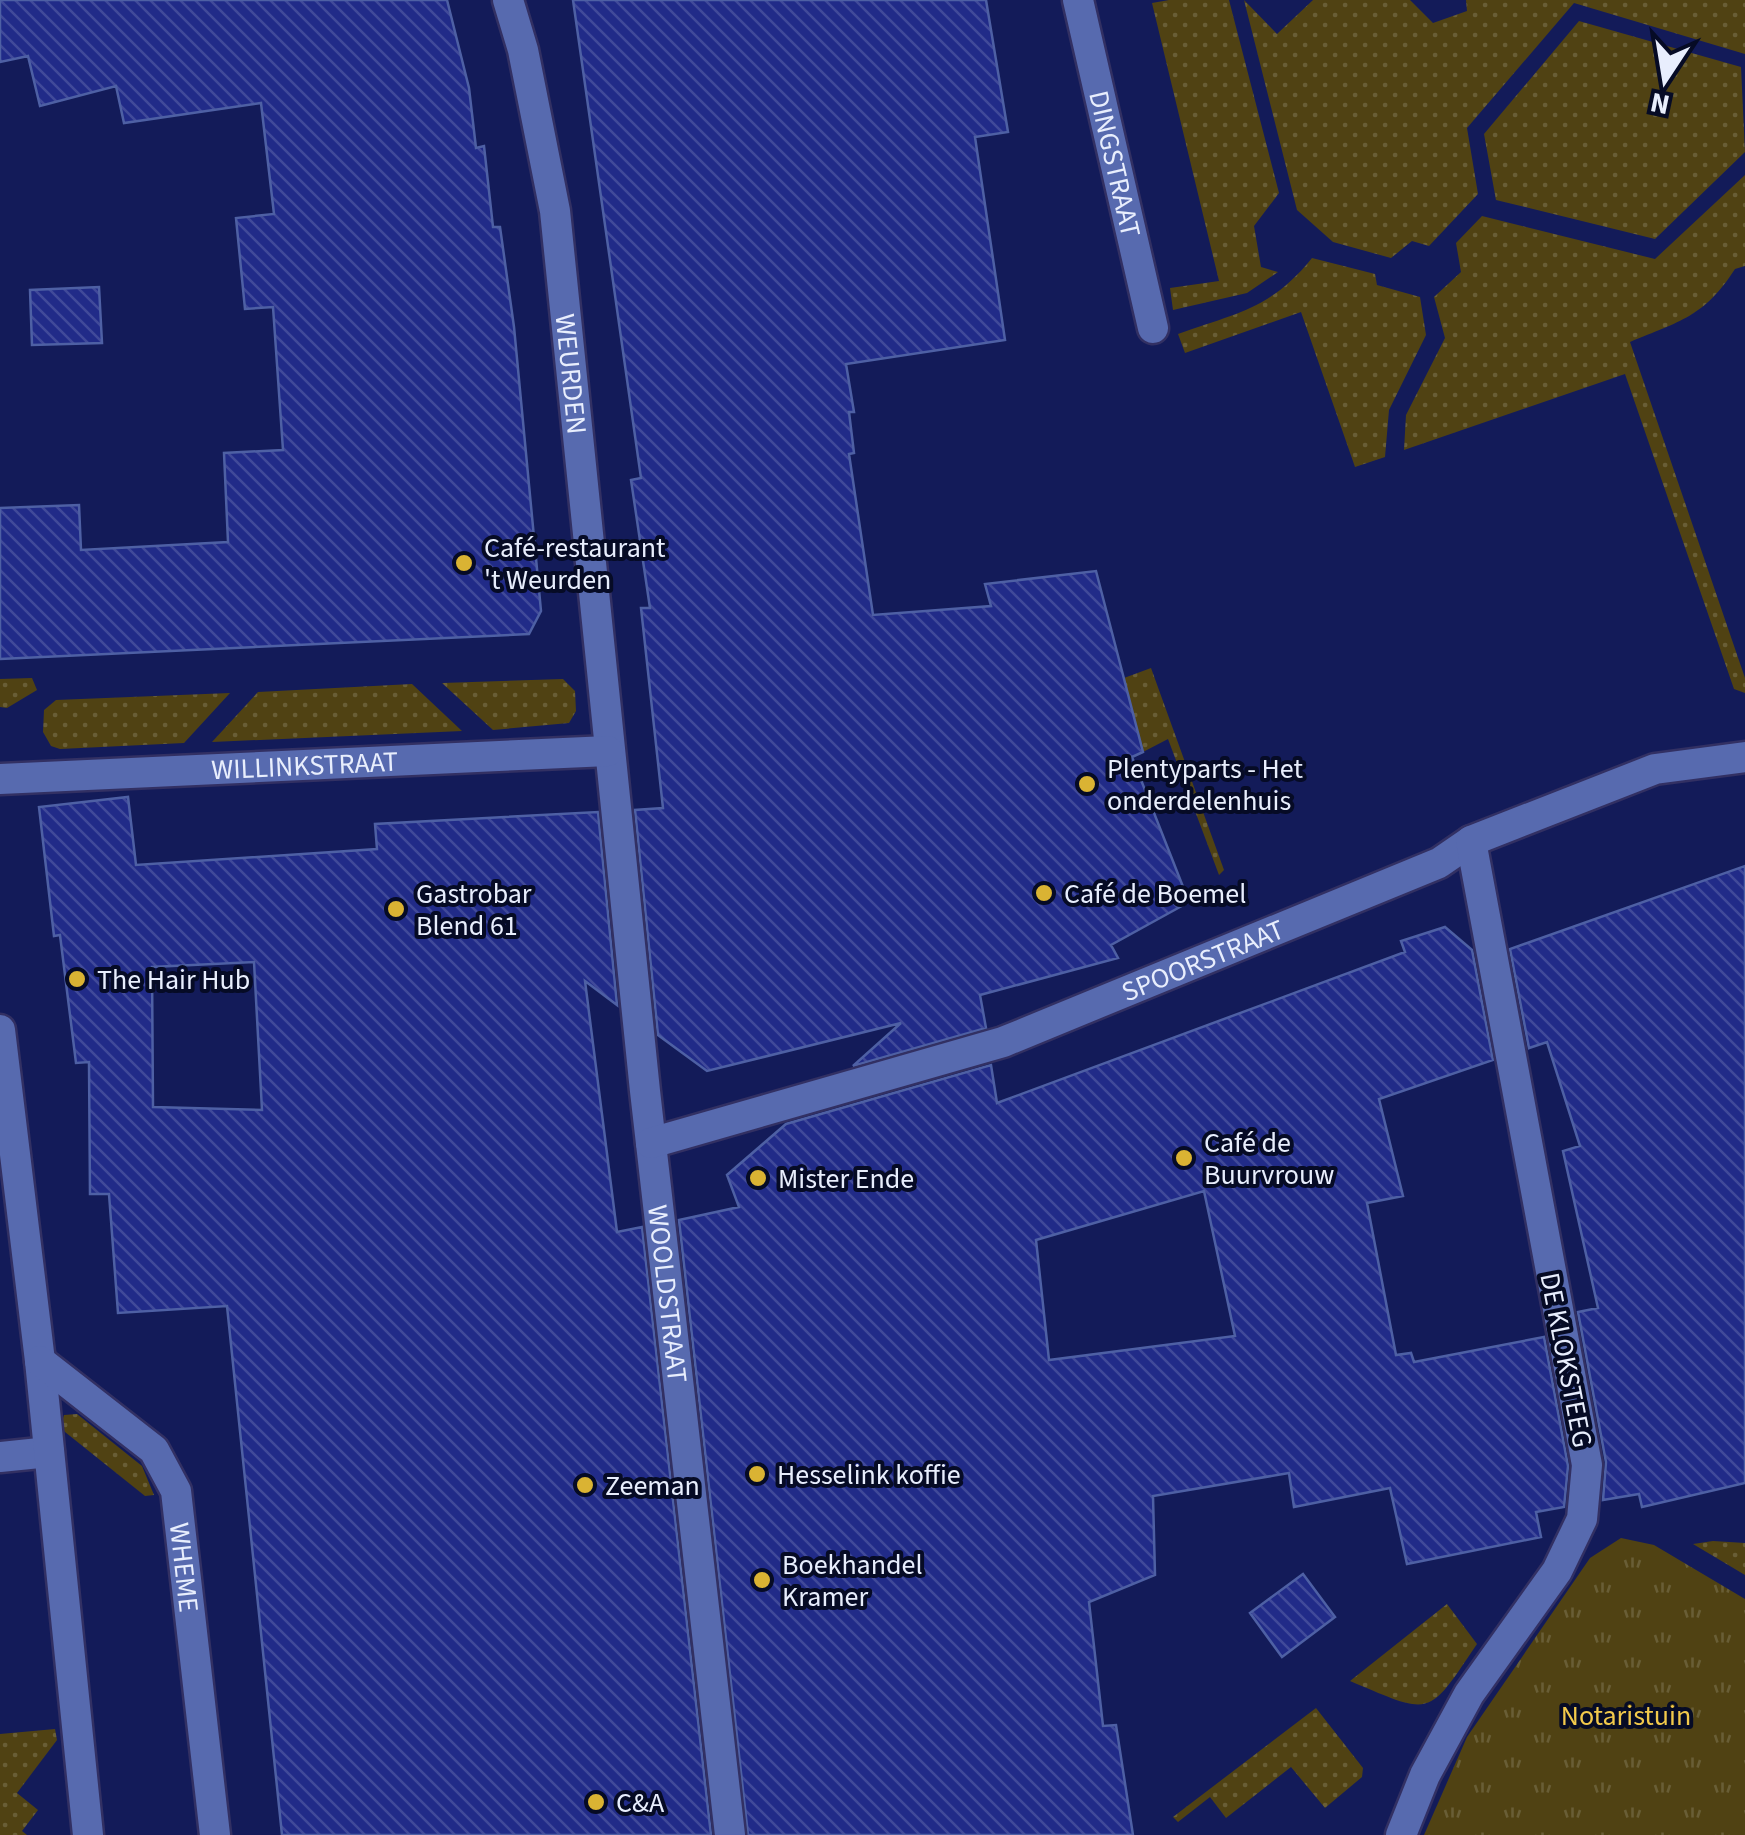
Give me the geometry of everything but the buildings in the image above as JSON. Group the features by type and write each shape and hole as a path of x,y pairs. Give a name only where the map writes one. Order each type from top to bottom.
{"street":[{"name":"WEURDEN","path":"508,0 523,50 555,210 608,750"},
{"name":"DINGSTRAAT","path":"1078,0 1153,328"},
{"name":"WILLINKSTRAAT","path":"0,779 608,750"},
{"name":"WOOLDSTRAAT","path":"608,750 730,1835"},
{"name":"SPOORSTRAAT","path":"650,1144 1003,1042 1438,863 1471,842 1655,769 1745,757"},
{"name":"DE KLOKSTEEG","path":"1401,1835 1425,1775 1469,1694 1557,1571 1582,1519 1587,1464 1471,842"},
{"path":"0,1030 40,1361 88,1835"},
{"name":"WHEME","path":"40,1361 154,1450 176,1491 215,1835"},
{"path":"0,1457 48,1452"}],"green space":[{"path":"1229,0 1279,193 1254,226 1261,267 1278,272 1247,293 1173,310 1170,288 1219,281 1152,3"},
{"path":"1244,0 1277,34 1313,0 1410,0 1433,23 1467,11 1466,0 1745,0 1745,54 1574,3 1467,128 1478,194 1429,246 1412,241 1391,258 1333,242 1297,210"},
{"path":"1579,21 1741,67 1745,152 1655,239 1496,200 1484,134"},
{"path":"1745,175 1745,266 1735,269 1713,298 1690,316 1630,342 1745,678 1745,693 1734,689 1625,374 1404,450 1406,415 1445,338 1434,297 1461,272 1456,243 1482,216 1655,259"},
{"path":"1312,258 1375,274 1377,285 1420,297 1426,335 1389,410 1385,457 1355,467 1301,312 1185,353 1178,334 1267,299"},
{"path":"1151,668 1224,870 1219,875 1168,739 1143,752 1124,678"},
{"path":"32,678 37,690 7,708 0,707 0,679"},
{"path":"563,679 575,691 576,711 569,723 493,730 442,683"},
{"path":"412,684 462,731 212,742 258,692"},
{"path":"230,693 184,743 60,749 51,746 43,732 44,710 56,700"},
{"path":"77,1414 142,1466 154,1495 145,1496 60,1428 64,1415"},
{"name":"Notaristuin","path":"1621,1538 1654,1545 1745,1599 1745,1835 1424,1835 1467,1737 1590,1558"},
{"path":"1745,1543 1745,1575 1693,1544"},
{"path":"1447,1604 1477,1644 1437,1697 1413,1704 1350,1681"},
{"path":"1316,1708 1363,1768 1362,1777 1325,1808 1291,1767 1226,1818 1210,1797 1178,1822 1173,1817"},
{"path":"55,1729 57,1740 17,1793 38,1810 22,1831 27,1835 0,1835 0,1734"}],"place":[{"name":"Café-restaurant 't Weurden","path":"464,563"},
{"name":"Plentyparts - Het onderdelenhuis","path":"1087,784"},
{"name":"Café de Boemel","path":"1044,893"},
{"name":"Gastrobar Blend 61","path":"396,909"},
{"name":"The Hair Hub","path":"77,979"},
{"name":"Café de Buurvrouw","path":"1184,1158"},
{"name":"Mister Ende","path":"758,1178"},
{"name":"Hesselink koffie","path":"757,1474"},
{"name":"Zeeman","path":"585,1485"},
{"name":"Boekhandel Kramer","path":"762,1580"},
{"name":"C&A","path":"596,1802"}]}
